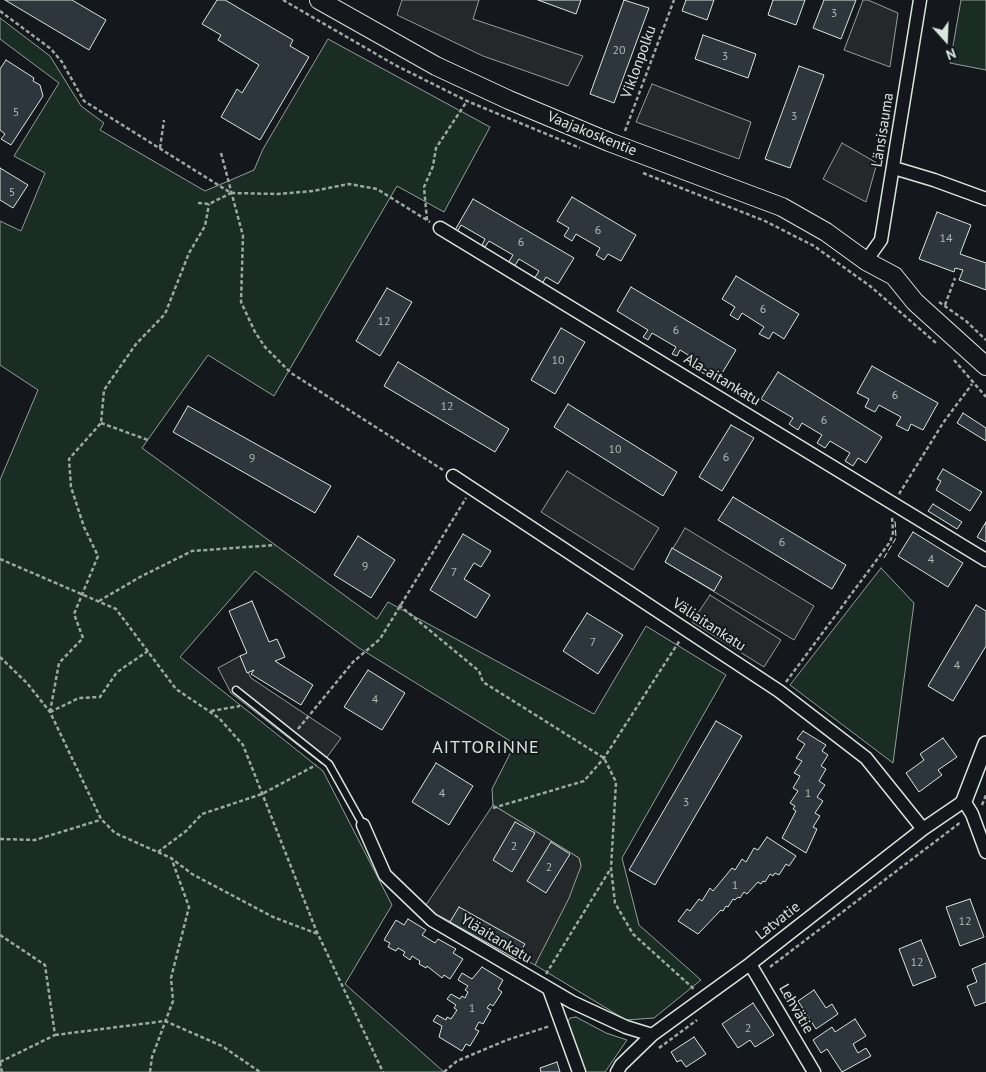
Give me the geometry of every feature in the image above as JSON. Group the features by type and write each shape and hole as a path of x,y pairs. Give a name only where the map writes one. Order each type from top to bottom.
{"main road":[{"name":"Vaajakoskentie","path":"319,0 436,66 509,100 609,142 782,207 826,232 866,261 885,286 915,302 986,366"}],"street":[{"name":"Länsisauma","path":"866,261 881,240 920,0"},
{"path":"894,168 986,199"},
{"name":"Ala-aitankatu","path":"440,228 986,560"},
{"name":"Väliaitankatu","path":"453,476 779,691 866,758 923,829"},
{"path":"986,744 968,808 986,852"},
{"name":"Latvatie","path":"617,1072 621,1065 652,1035 750,964 923,829 968,808"},
{"name":"Yläaitankatu","path":"362,825 386,875 432,920 545,986 626,1027 652,1035"},
{"name":"Lehvätie","path":"750,964 814,1072"},
{"path":"545,986 561,1022 579,1072"}],"lane":[{"path":"236,690 329,764 362,825"}],"path":[{"name":"Viklonpolku","path":"625,131 674,0"},
{"path":"0,10 52,49 62,62 84,101 231,193"},
{"path":"427,220 424,188 436,148 467,101"},
{"path":"160,149 164,120"},
{"path":"221,152 243,236 241,302 255,332 265,347 291,374 453,476"},
{"path":"198,202 210,204 231,193 278,194 313,191 349,184 377,189 440,228"},
{"path":"50,712 59,663 83,638 74,614 98,556 84,527 70,487 69,459 101,423 104,390 136,344 165,314 189,253 205,226 210,204"},
{"path":"945,305 955,278"},
{"path":"870,286 938,346"},
{"path":"934,299 945,305 986,340"},
{"path":"952,356 973,384 986,397"},
{"path":"779,691 890,542 893,533 893,505 943,423 973,384"},
{"path":"101,423 148,440"},
{"path":"293,736 353,662 380,639 472,488"},
{"path":"99,601 140,577 192,551 276,545"},
{"path":"0,559 116,609 176,689 219,718 243,744 318,934 383,1072"},
{"path":"399,605 479,671 483,682 604,758 616,782 611,868 615,903 633,934 703,998"},
{"path":"493,808 584,782 604,758 686,630"},
{"path":"50,712 79,698 100,697 117,672 148,651"},
{"path":"0,657 26,683 50,712 101,820 115,833 171,858 192,874 273,918 318,934"},
{"path":"210,712 253,704"},
{"path":"158,852 186,831 202,814 262,794 324,760"},
{"path":"758,976 968,808 982,807 986,795"},
{"path":"0,839 35,840 101,820"},
{"path":"150,1072 152,1057 173,1001 171,978 189,907 171,858"},
{"path":"545,986 611,868"},
{"path":"0,935 45,965 55,1035"},
{"path":"654,1052 702,1017"},
{"path":"2,1072 0,1062 55,1035 165,1021 222,1046 260,1072"},
{"path":"444,1072 457,1061 490,1047 561,1022"}],"green space":[{"path":"961,0 986,0 986,70 950,63"},
{"path":"0,18 50,56 81,106 104,123 100,130 205,191 254,170 263,149 328,39 490,127 444,212 397,186 274,396 208,355 142,448 377,619 388,602 594,714 646,626 726,675 622,858 639,925 701,980 654,1018 626,1020 535,965 581,866 579,858 493,805 492,789 515,744 359,648 255,571 180,657 323,771 392,905 345,984 444,1072 0,1072 0,480 38,390 0,365 0,221 21,231 45,173 14,156 59,83 0,39"},
{"path":"881,568 914,603 893,763 790,685"},
{"path":"576,1017 606,1033 627,1040 605,1072 583,1072 567,1023 570,1018"}],"shaded area":[{"path":"402,0 479,0 473,19 583,56 568,86 483,56 397,15"},
{"path":"863,0 868,0 898,13 890,67 844,50"},
{"path":"652,84 751,122 739,159 636,122"},
{"path":"842,143 877,163 866,202 823,179"},
{"path":"567,471 659,528 633,570 541,512"},
{"path":"685,528 814,606 794,640 665,562"},
{"path":"710,595 781,640 764,667 692,622"},
{"path":"240,656 251,678 341,738 322,764 231,693 218,668"},
{"path":"493,805 579,858 581,866 569,898 535,965 424,908"}],"building":[{"path":"5,0 72,0 106,20 89,50"},
{"path":"217,0 225,0 293,40 290,46 309,57 260,140 221,117 237,89 242,93 259,65 218,40 221,35 202,24"},
{"path":"538,0 581,0 576,14"},
{"path":"624,0 649,8 614,103 590,94"},
{"path":"686,0 714,0 707,20 682,11"},
{"path":"773,0 805,0 796,25 768,15"},
{"path":"824,0 856,0 841,39 813,28"},
{"path":"703,35 756,54 748,78 695,59"},
{"path":"6,60 34,78 33,81 40,85 43,96 11,145 1,139 5,134 0,130 0,69"},
{"path":"799,66 824,75 790,168 765,159"},
{"path":"0,168 28,185 13,208 0,200"},
{"path":"572,197 636,235 621,261 608,254 604,260 596,255 600,248 576,234 572,241 564,236 569,228 557,221"},
{"path":"473,199 574,258 558,284 546,277 542,284 534,279 539,271 519,259 514,267 508,263 513,255 489,241 485,247 482,245 485,239 461,225 457,232 455,230"},
{"path":"937,212 971,225 960,254 986,263 986,290 959,280 963,270 955,268 954,272 919,259"},
{"path":"736,276 799,314 784,339 773,332 769,339 759,334 764,327 742,313 738,320 730,315 735,307 722,299"},
{"path":"631,287 736,350 721,375 709,368 705,374 699,371 703,364 680,350 677,356 672,354 676,347 652,333 648,340 643,337 648,330 617,311"},
{"path":"387,288 412,302 380,356 356,341"},
{"path":"561,328 585,342 555,394 531,380"},
{"path":"398,362 509,429 495,452 384,386"},
{"path":"872,366 938,403 923,430 911,424 908,431 896,425 901,417 879,405 875,412 865,407 869,399 857,393"},
{"path":"778,372 882,437 866,463 858,458 853,466 845,461 850,453 830,441 825,448 817,443 822,435 802,423 798,430 789,424 793,418 761,399"},
{"path":"568,404 677,472 663,496 554,427"},
{"path":"188,406 331,486 315,513 173,432"},
{"path":"963,413 986,428 986,441 957,423"},
{"path":"731,425 754,438 722,491 699,477"},
{"path":"943,469 982,492 970,511 936,490 941,481 937,479"},
{"path":"733,497 846,565 832,589 718,520"},
{"path":"933,504 962,522 957,529 928,511"},
{"path":"986,522 986,542 977,537"},
{"path":"913,532 963,563 948,587 898,556"},
{"path":"463,534 491,551 481,567 474,563 464,579 490,595 476,618 430,590"},
{"path":"358,536 395,560 371,598 334,575"},
{"path":"672,548 722,577 714,591 665,562"},
{"path":"252,601 269,642 277,639 285,657 275,661 313,685 301,705 251,674 254,670 247,673 240,656 247,653 229,611"},
{"path":"976,605 986,611 986,646 953,701 928,686"},
{"path":"587,613 623,635 598,674 563,651"},
{"path":"368,670 405,693 382,730 344,707"},
{"path":"716,721 742,736 655,885 629,870"},
{"path":"803,731 826,745 822,751 828,755 821,766 826,769 819,781 825,785 817,797 823,801 815,813 820,816 813,827 817,829 806,853 782,838 796,811 793,809 795,806 790,803 798,791 793,788 800,776 794,773 802,761 796,758 805,744 797,739"},
{"path":"943,738 957,757 938,770 942,775 919,792 906,773 924,760 920,754"},
{"path":"436,763 473,786 449,825 412,802"},
{"path":"515,822 535,833 512,872 493,860"},
{"path":"767,837 796,856 789,866 786,864 779,875 775,873 773,876 770,874 765,882 763,881 761,884 758,882 747,894 744,892 740,898 733,899 728,907 726,906 723,911 721,910 698,934 678,921 687,909 690,911 699,899 702,901 710,888 713,891 732,868 735,870 742,859 746,862 754,848 758,850"},
{"path":"551,842 570,854 546,893 527,881"},
{"path":"970,899 984,937 960,946 946,907"},
{"path":"459,907 525,944 516,959 450,922"},
{"path":"408,919 426,930 422,935 435,943 438,939 456,949 453,953 463,959 450,979 444,975 442,978 427,966 426,968 419,964 420,961 412,956 410,960 403,955 405,952 398,948 396,951 388,947 390,943 384,940 396,920 404,925"},
{"path":"921,940 936,977 913,986 899,949"},
{"path":"986,963 986,1002 975,1006 967,986 977,982 972,969"},
{"path":"482,967 503,980 498,989 502,992 493,1006 490,1004 487,1008 491,1010 483,1024 479,1022 475,1029 479,1031 470,1046 466,1044 462,1051 439,1037 442,1026 433,1021 437,1015 446,1020 447,1017 451,1019 457,1010 454,1008 456,1005 447,999 451,994 460,999 462,996 465,998 468,992 465,990 468,986 458,980 462,973 472,979"},
{"path":"814,990 826,1008 832,1004 838,1014 816,1029 798,1001"},
{"path":"753,1003 774,1035 755,1047 750,1040 738,1048 722,1024"},
{"path":"855,1019 866,1036 853,1044 858,1053 866,1048 871,1056 842,1072 827,1049 821,1053 813,1040 832,1027 835,1032"},
{"path":"694,1037 706,1054 686,1067 681,1060 677,1062 671,1052"},
{"path":"557,1062 560,1072 541,1072 540,1068"}],"fence":[{"path":"884,558 896,538 895,520"}],"district":[{"name":"AITTORINNE","path":"486,748"}]}
